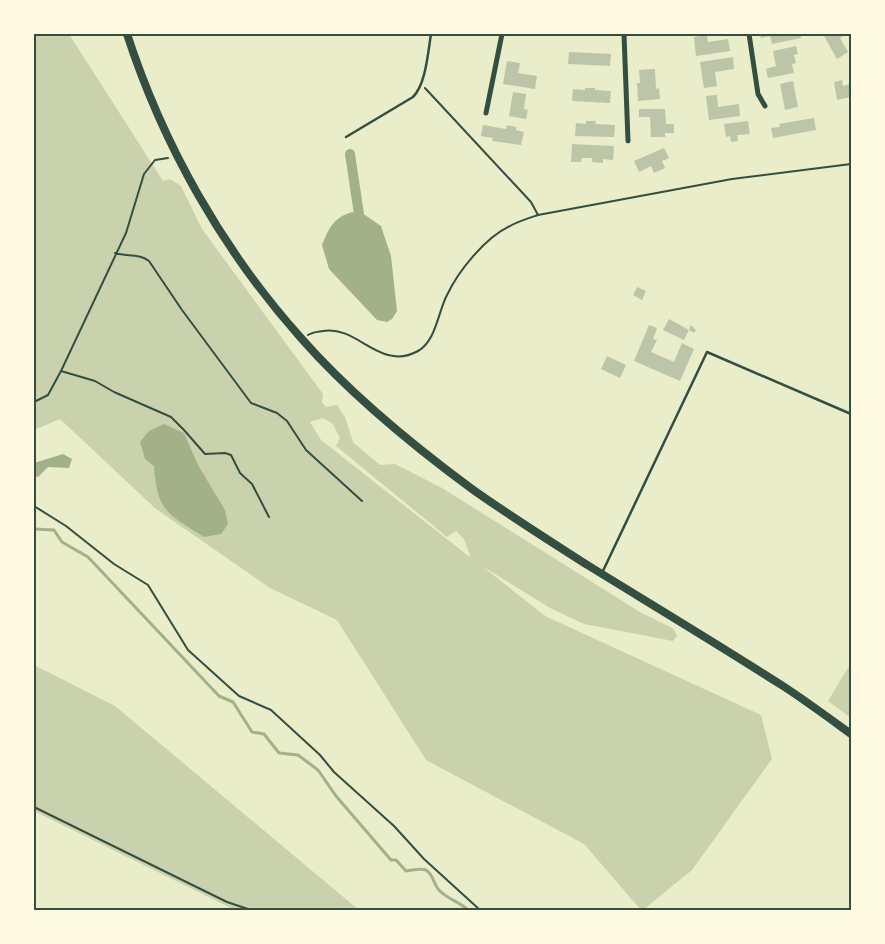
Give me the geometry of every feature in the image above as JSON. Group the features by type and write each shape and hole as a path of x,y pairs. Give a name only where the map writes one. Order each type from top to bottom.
{"main road":[{"path":"127,34 137,64 178,157 198,195 231,249 267,298 301,339 355,394 422,451 474,490 786,688 851,734"}],"street":[{"path":"486,113 502,34"},
{"path":"624,34 628,141"},
{"path":"749,34 758,94 765,106"}],"lane":[{"path":"346,137 413,97 418,92 422,84 431,34"},
{"path":"602,573 707,352 851,414"}],"path":[{"path":"422,84 532,202 538,215"},
{"path":"34,402 48,395 61,370 126,233 144,174 155,160 164,157 178,157"},
{"path":"301,339 312,332 328,330 341,332 383,354 396,357 409,356 420,350 429,341 447,294 461,272 487,241 510,226 538,215 732,179 851,164"},
{"path":"116,253 137,256 148,261 251,403 281,416 293,429 306,450 362,501"},
{"path":"61,370 95,381 114,392 170,417 205,454 225,453 231,455 240,473 252,484 269,517"},
{"path":"34,506 66,526 114,564 148,584 188,650 239,696 271,710 320,755 334,772 394,826 424,859 480,910"},
{"path":"34,807 227,902 251,910"}],"shaded area":[{"path":"34,34 69,34 163,181 170,179 181,186 202,229 323,394 322,402 326,407 337,405 345,417 353,442 380,465 395,464 442,488 640,612 674,629 677,636 673,641 584,624 550,608 482,566 545,616 761,715 772,759 692,870 641,910 584,844 426,760 337,620 270,588 156,509 60,419 34,430","holes":["323,418 333,424 340,438 336,446 447,537 456,531 464,539 471,558 321,440 310,422"]},
{"path":"352,212 365,215 381,226 391,256 397,311 392,319 387,322 377,320 329,269 322,245 332,224 340,217"},
{"path":"164,424 184,433 198,465 225,510 228,524 221,534 204,537 173,517 162,503 158,493 154,466 145,459 140,442 149,431"},
{"path":"63,454 72,459 69,468 48,467 38,477 34,476 34,463"},
{"path":"851,663 851,718 828,701"},
{"path":"34,665 115,706 359,910 231,910 231,908 34,811"}],"building":[{"path":"760,34 800,34 801,38 772,44 770,36 761,38"},
{"path":"823,34 840,34 842,37 840,38 848,52 837,59"},
{"path":"707,35 708,42 728,39 730,51 696,56 694,37"},
{"path":"796,46 798,54 794,55 796,63 792,64 794,73 768,78 766,69 776,66 773,51"},
{"path":"569,52 611,54 610,66 568,64"},
{"path":"733,57 734,69 715,72 717,86 704,88 700,62"},
{"path":"507,61 520,63 518,73 537,76 535,89 503,84"},
{"path":"655,69 656,89 659,88 660,99 638,101 637,83 640,83 639,70"},
{"path":"842,80 843,86 851,84 851,97 837,100 834,82"},
{"path":"793,81 798,107 785,110 780,84"},
{"path":"585,88 611,91 610,103 572,101 573,89 585,90"},
{"path":"513,92 526,94 524,109 528,110 526,119 509,116"},
{"path":"717,95 718,107 739,104 740,116 709,120 706,96"},
{"path":"639,109 665,109 666,124 674,124 674,133 665,133 665,137 651,137 650,117 639,117"},
{"path":"814,118 816,130 773,138 771,128 780,127 779,124"},
{"path":"586,121 596,121 595,124 615,125 614,137 575,136 576,123 586,124"},
{"path":"748,121 750,134 737,135 738,141 731,142 730,136 726,137 724,124"},
{"path":"483,125 506,129 507,125 516,127 516,130 524,132 521,145 492,141 493,138 481,136"},
{"path":"572,144 614,146 613,160 603,159 603,163 592,162 592,158 582,158 581,162 571,162"},
{"path":"664,148 669,158 662,161 665,168 654,173 651,166 639,172 634,161"},
{"path":"637,287 646,291 642,300 633,295"},
{"path":"669,319 689,330 684,340 663,330"},
{"path":"649,325 657,328 653,339 657,340 651,352 674,362 682,343 694,349 680,381 634,361"},
{"path":"691,325 696,330 694,333 689,330"},
{"path":"607,356 626,365 620,378 601,369"}],"waterway":[{"path":"350,154 359,214"},
{"path":"34,529 54,530 62,542 88,557 219,696 233,702 252,732 264,734 279,753 298,755 318,770 336,796 391,860 396,860 406,871 426,870 442,893 468,910"}]}
